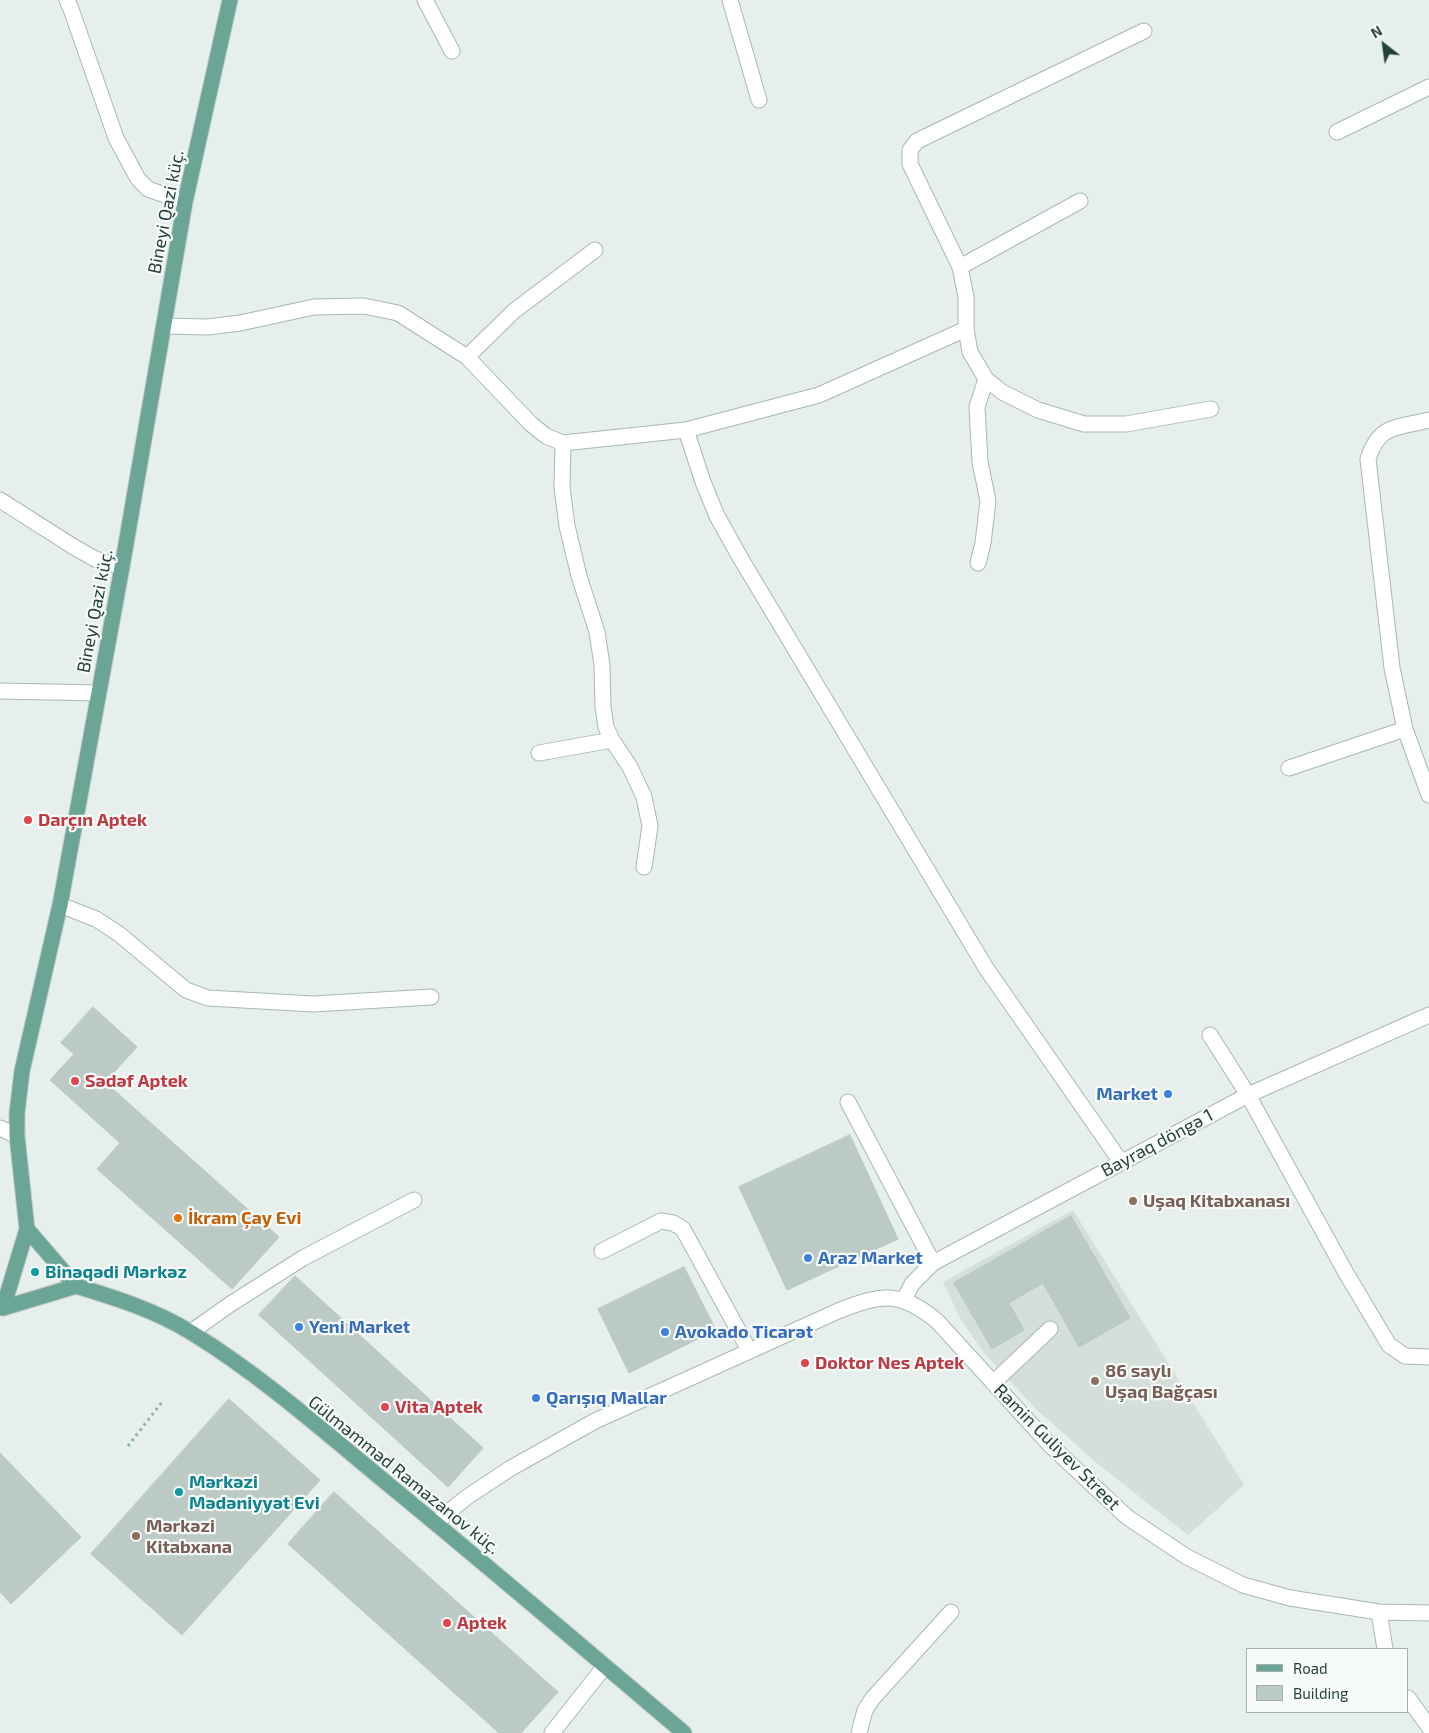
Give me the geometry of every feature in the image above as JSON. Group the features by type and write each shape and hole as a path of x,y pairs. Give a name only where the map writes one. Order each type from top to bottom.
{"main road":[{"name":"Bineyi Qazi küç.","path":"27,1229 17,1136 17,1113 22,1071 60,906 122,567 185,202 230,0"},
{"path":"2,1310 76,1286 27,1229"},
{"path":"2,1310 27,1229"},
{"name":"Gülməmməd Ramazanov küç.","path":"76,1286 148,1310 192,1332 256,1378 436,1523 684,1733"}],"street":[{"path":"67,0 116,138 138,179 148,189 185,202"},
{"path":"425,0 452,51"},
{"path":"730,0 759,100"},
{"path":"1144,31 917,141 910,150 910,164 960,268 966,297 966,329 970,352 986,379 1002,392 1038,410 1084,424 1126,424 1211,409"},
{"path":"1337,132 1429,87"},
{"path":"960,268 1080,201"},
{"path":"467,357 514,310 595,250"},
{"path":"164,326 208,327 240,323 314,307 364,306 398,313 467,357 531,424 546,436 563,443 686,430 819,395 966,329"},
{"path":"978,563 983,543 988,501 980,462 977,407 986,379"},
{"path":"1429,420 1385,430 1372,445 1368,459 1392,668 1405,729 1429,795"},
{"path":"686,430 703,482 717,516 746,568 986,968 1122,1162"},
{"path":"563,443 562,487 567,526 579,576 597,632 602,665 603,707 606,727 612,740 630,767 644,797 650,826 644,867"},
{"path":"0,500 95,559 122,567"},
{"path":"0,691 98,693"},
{"path":"1289,768 1405,729"},
{"path":"539,753 612,740"},
{"path":"60,906 96,919 119,934 186,990 208,998 313,1004 431,997"},
{"name":"Bayraq döngə 1","path":"904,1300 912,1284 933,1263 1248,1095 1429,1015"},
{"path":"1210,1035 1248,1095 1389,1345 1405,1356 1429,1357"},
{"path":"848,1102 933,1263"},
{"path":"0,1128 17,1136"},
{"path":"192,1332 228,1305 303,1258 414,1200"},
{"path":"602,1251 661,1221 673,1223 683,1229 749,1350"},
{"path":"436,1523 511,1468 586,1426 749,1350 862,1302 880,1298 904,1300"},
{"name":"Ramin Guliyev Street","path":"904,1300 920,1307 937,1321 1050,1444 1128,1517 1187,1557 1243,1585 1290,1598 1379,1612 1429,1613"},
{"path":"993,1383 1050,1329"},
{"path":"859,1733 865,1710 873,1698 951,1612"},
{"path":"1379,1612 1384,1648"},
{"path":"552,1733 605,1666"},
{"path":"1409,1699 1429,1728"}],"path":[{"path":"128,1446 162,1402"}],"shaded area":[{"name":"86 saylı Uşaq Bağçası","path":"1073,1210 1244,1485 1188,1535 1098,1464 1037,1410 984,1353 960,1318 943,1282"}],"building":[{"path":"93,1007 137,1047 105,1082 279,1237 232,1289 97,1169 120,1143 50,1080 74,1054 61,1043"},
{"path":"850,1135 898,1239 787,1290 739,1187"},
{"path":"1071,1216 1130,1318 1079,1347 1043,1283 1009,1303 1024,1330 992,1349 954,1283"},
{"path":"684,1267 716,1330 629,1373 598,1309"},
{"path":"295,1276 483,1448 448,1487 259,1315"},
{"path":"229,1399 320,1480 182,1635 91,1554"},
{"path":"0,1453 81,1537 11,1604 0,1592"},
{"path":"334,1492 558,1692 521,1733 499,1733 288,1544"}],"place":[{"name":"Darçın Aptek","path":"28,820"},
{"name":"Sədəf Aptek","path":"75,1081"},
{"name":"Market","path":"1168,1094"},
{"name":"Uşaq Kitabxanası","path":"1133,1201"},
{"name":"İkram Çay Evi","path":"178,1218"},
{"name":"Araz Market","path":"808,1258"},
{"name":"Binəqədi Mərkəz","path":"35,1272"},
{"name":"Yeni Market","path":"299,1327"},
{"name":"Avokado Ticarət","path":"665,1332"},
{"name":"Doktor Nes Aptek","path":"805,1363"},
{"name":"86 saylı Uşaq Bağçası","path":"1095,1381"},
{"name":"Qarışıq Mallar","path":"536,1398"},
{"name":"Vita Aptek","path":"385,1407"},
{"name":"Mərkəzi Mədəniyyət Evi","path":"179,1492"},
{"name":"Mərkəzi Kitabxana","path":"136,1536"},
{"name":"Aptek","path":"447,1623"}]}
